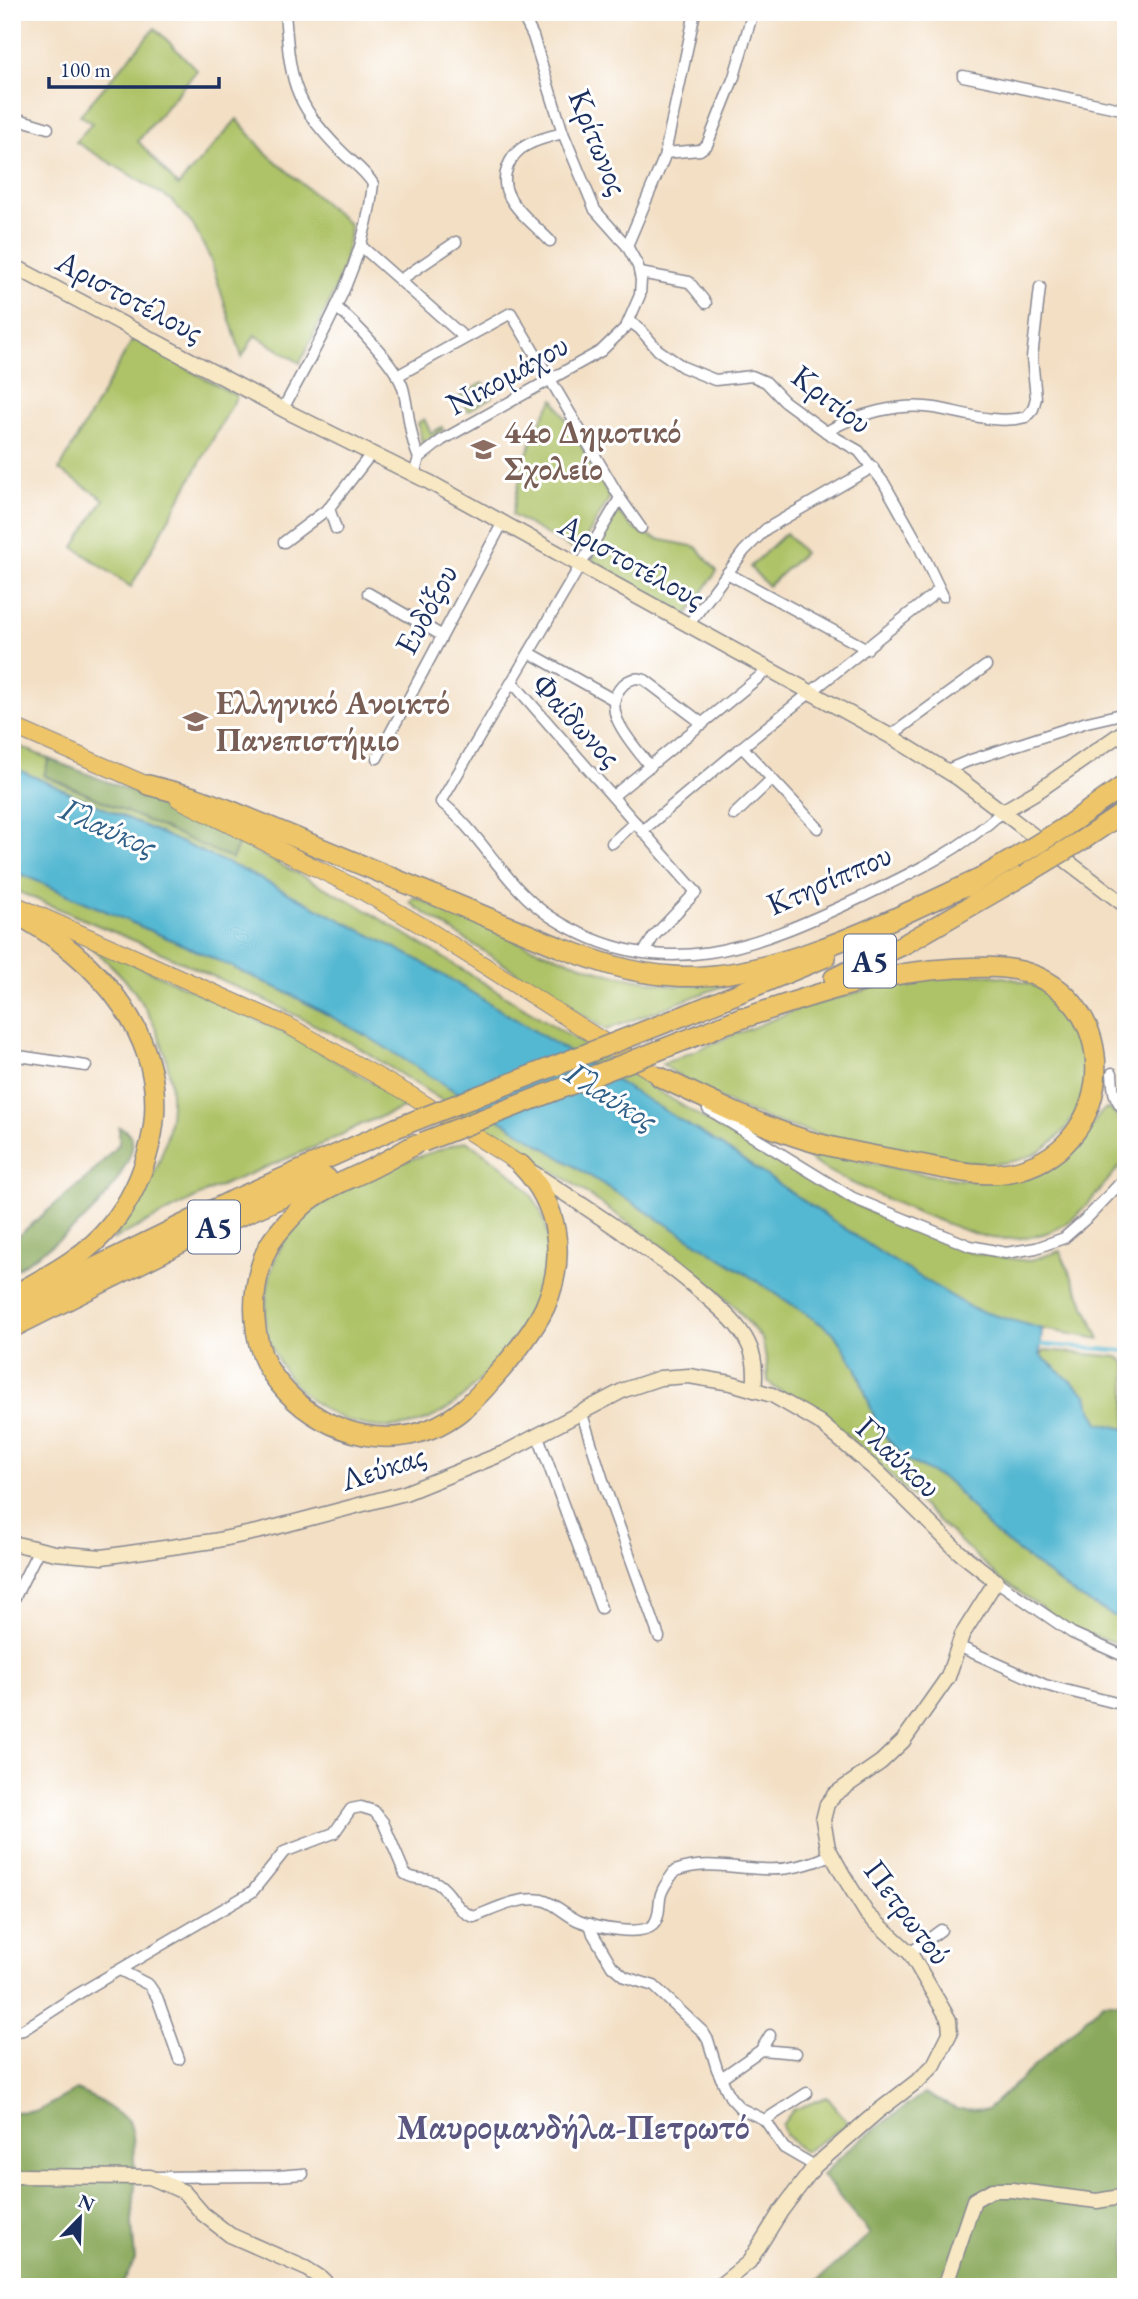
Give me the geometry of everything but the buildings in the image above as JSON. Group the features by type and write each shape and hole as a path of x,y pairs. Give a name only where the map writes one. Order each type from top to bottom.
{"highway":[{"name":"Α5","path":"12,1308 231,1200 396,1128 688,1014 852,946 978,880 1065,827 1126,784"},
{"path":"148,785 227,809 559,947 619,968 664,976 709,976 777,962 857,934 978,880"},
{"name":"Α5","path":"12,1328 204,1232 339,1173 732,1022 854,969 1031,871 1126,811"},
{"path":"12,912 44,929 77,955 124,1007 145,1048 154,1085 155,1109 153,1135 142,1173 130,1199 111,1226 69,1262 12,1296"},
{"path":"660,1077 759,1124 808,1140 958,1171 987,1173 1018,1171 1043,1161 1063,1146 1078,1129 1089,1108 1097,1075 1096,1056 1083,1018 1074,1005 1057,988 1040,978 1016,970 983,967 941,969 877,977 732,1022"},
{"path":"418,1144 312,1199 275,1236 263,1255 256,1287 256,1333 271,1373 313,1415 339,1429 369,1437 411,1434 430,1429 458,1414 502,1370 542,1313 551,1293 558,1262 557,1238 552,1214 541,1190 521,1165"}],"main road":[{"path":"12,726 148,785 360,890 424,927 660,1077"},
{"path":"12,902 289,1026 377,1075 521,1165"}],"street":[{"path":"283,409 336,307 361,246 373,184 338,149 299,97 290,75 285,12"},
{"name":"Κρίτωνος","path":"522,12 533,36 563,133 596,212 627,246 640,273"},
{"path":"627,246 665,153 695,12"},
{"path":"665,153 700,150 707,145 734,78 753,12"},
{"path":"963,76 1126,110"},
{"path":"12,117 48,128"},
{"path":"550,241 510,197 504,178 508,167 521,149 563,133"},
{"path":"400,280 456,242"},
{"path":"361,246 465,338"},
{"name":"Αριστοτέλους","path":"12,265 283,409 414,474 890,736 947,770 1124,901"},
{"path":"629,321 639,299 640,273 689,282 706,303"},
{"path":"826,432 849,419 903,408 931,408 985,418 1026,418 1037,398 1032,358 1040,287"},
{"path":"336,307 369,341 397,376 403,390 414,446 419,458 414,474"},
{"path":"397,376 512,313 620,498 641,528"},
{"name":"Νικομάχου","path":"419,458 457,431 601,351 629,321"},
{"name":"Κριτίου","path":"629,321 640,329 658,350 683,367 715,380 752,376 766,382 785,401 826,432 859,451 873,467 907,523 941,593 867,649"},
{"path":"285,542 329,508 371,454"},
{"path":"689,624 744,551 771,525 873,467"},
{"path":"513,683 620,498"},
{"path":"329,508 337,529"},
{"name":"Ευδόξου","path":"377,758 503,523"},
{"path":"612,843 639,827 867,649 727,573"},
{"path":"368,593 441,635"},
{"path":"530,653 614,700"},
{"path":"890,736 986,666"},
{"path":"613,796 769,669"},
{"path":"650,767 614,713 614,700 626,683 634,678 641,679 703,724"},
{"name":"Φαίδωνος","path":"527,898 459,818 441,802 513,683 696,892 654,936 644,952"},
{"path":"947,770 1087,722 1126,713"},
{"name":"Κτησίππου","path":"527,898 550,916 617,947 674,954 736,948 783,932 936,861 972,837 1002,812 1041,789 1126,730"},
{"path":"742,747 818,828"},
{"path":"734,815 772,779"},
{"path":"12,1055 86,1066"},
{"path":"1112,1073 1118,1104 1126,1111"},
{"path":"660,1077 853,1198 970,1246 1006,1253 1036,1248 1063,1238 1089,1216 1126,1177"},
{"path":"521,1165 641,1245 724,1312 744,1336 752,1353 756,1376 754,1390"},
{"name":"Λεύκας","path":"12,1543 38,1551 102,1557 232,1538 405,1493 504,1452 581,1411 649,1381 670,1376 689,1376 713,1379 754,1390"},
{"name":"Γλαύκου","path":"754,1390 772,1395 831,1431 878,1472 959,1552 996,1581"},
{"path":"581,1411 606,1490 659,1637"},
{"path":"538,1436 601,1608"},
{"path":"12,1603 38,1551"},
{"path":"996,1581 1062,1628 1126,1657"},
{"name":"Πετρωτού","path":"718,2287 749,2262 781,2211 815,2166 920,2079 934,2065 950,2033 949,2020 910,1953 867,1914 831,1855 823,1826 827,1804 835,1794 881,1762 903,1741 944,1683 966,1628 996,1581"},
{"path":"958,1646 1045,1685 1124,1704"},
{"path":"12,2032 23,2030 252,1892 284,1852 334,1833 351,1809 361,1807 374,1811 383,1822 405,1874 412,1878 435,1881 445,1889 462,1912 474,1917 520,1900 544,1900 579,1921 624,1931 643,1929 653,1925 658,1914 660,1896 675,1871 695,1864 764,1870 789,1869 831,1855"},
{"path":"590,1924 612,1965 625,1977 654,1986 703,2032 730,2097 740,2108 765,2120 784,2148 815,2166"},
{"path":"910,1953 941,1930"},
{"path":"120,1970 149,1985 157,1997 179,2059"},
{"path":"721,2078 761,2050 770,2035"},
{"path":"761,2050 796,2053"},
{"path":"765,2120 807,2093"},
{"path":"12,2176 303,2174"},
{"path":"150,2177 184,2192 203,2214 230,2235 305,2268 330,2287"},
{"path":"945,2287 974,2200 992,2190 1097,2201 1126,2196"}],"green space":[{"path":"155,28 197,70 138,141 178,186 237,119 265,152 350,225 339,279 300,363 255,335 242,357 210,258 193,225 171,200 76,142 92,123 80,115"},
{"path":"133,339 237,396 131,587 74,547 104,499 59,470"},
{"path":"483,383 492,397 468,411 459,397"},
{"path":"554,399 610,497 578,552 512,515 522,469 532,441"},
{"path":"424,419 431,433 442,427 443,430 422,443 418,423"},
{"path":"618,512 634,529 657,539 696,547 717,571 687,615 592,560"},
{"path":"786,533 804,553 768,586 750,567"},
{"path":"12,743 49,759 44,776 232,858 239,843 358,905 725,1132 815,1184 883,1218 973,1253 1028,1261 1060,1251 1100,1339 1042,1329 973,1309 887,1257 716,1142 415,958 245,871 12,767"},
{"path":"49,759 131,791 239,843 232,859 44,775"},
{"path":"12,870 288,993 367,1036 751,1277 833,1332 856,1367 879,1430 907,1460 949,1482 993,1532 1075,1595 1114,1616 1126,1617 1126,1646 1074,1630 1000,1579 821,1410 775,1388 768,1381 762,1339 735,1307 676,1256 569,1181 353,1044 147,946 12,889"},
{"path":"414,897 536,949 605,973 676,986 744,978 606,1030 417,908 410,902"},
{"path":"95,946 290,1035 411,1105 213,1189 112,1240 151,1180 163,1150 170,1119 171,1087 165,1055 153,1023 130,985 93,948"},
{"path":"980,974 1028,983 1055,998 1071,1015 1081,1035 1086,1056 1086,1078 1072,1119 1058,1137 1040,1151 1022,1159 995,1164 970,1163 820,1135 765,1118 725,1101 662,1064 796,1010 897,981"},
{"path":"1105,1109 1110,1109 1126,1127 1126,1160 1075,1217 1054,1230 1023,1238 991,1238 921,1213 830,1172 799,1150 962,1180 995,1181 1025,1177 1050,1167 1068,1154"},
{"path":"119,1127 129,1133 132,1147 117,1181 105,1198 78,1225 12,1272 13,1240 89,1176 119,1144"},
{"path":"466,1141 497,1162 524,1186 543,1216 548,1253 539,1295 515,1336 479,1380 456,1403 439,1414 404,1426 379,1427 355,1423 332,1414 311,1400 294,1383 279,1362 269,1339 266,1300 274,1262 297,1225 314,1209 334,1196 376,1173"},
{"path":"1045,1350 1118,1357 1126,1363 1126,1429 1099,1423 1087,1395 1040,1355"},
{"path":"1126,2002 1126,2287 811,2287 870,2234 822,2175 852,2146 924,2093 956,2109 987,2110 1103,2003"},
{"path":"76,2090 98,2100 129,2121 133,2134 135,2186 132,2223 135,2260 121,2287 12,2287 12,2112 38,2111"},
{"path":"827,2097 849,2124 802,2151 785,2134 782,2125 793,2110"}],"water":[{"name":"Γλαύκος","path":"12,767 245,871 415,958 716,1142 887,1257 973,1309 1042,1329 1040,1355 1087,1395 1099,1423 1126,1429 1126,1617 1114,1616 1075,1595 993,1532 949,1482 907,1460 879,1430 856,1367 833,1332 751,1277 367,1036 288,993 12,870"}],"waterway":[{"path":"1037,1344 1126,1351"}],"place":[{"name":"44ο Δημοτικό Σχολείο","path":"484,450"},
{"name":"Ελληνικό Ανοικτό Πανεπιστήμιο","path":"196,721"}],"district":[{"name":"Μαυρομανδήλα-Πετρωτό","path":"573,2126"}]}
